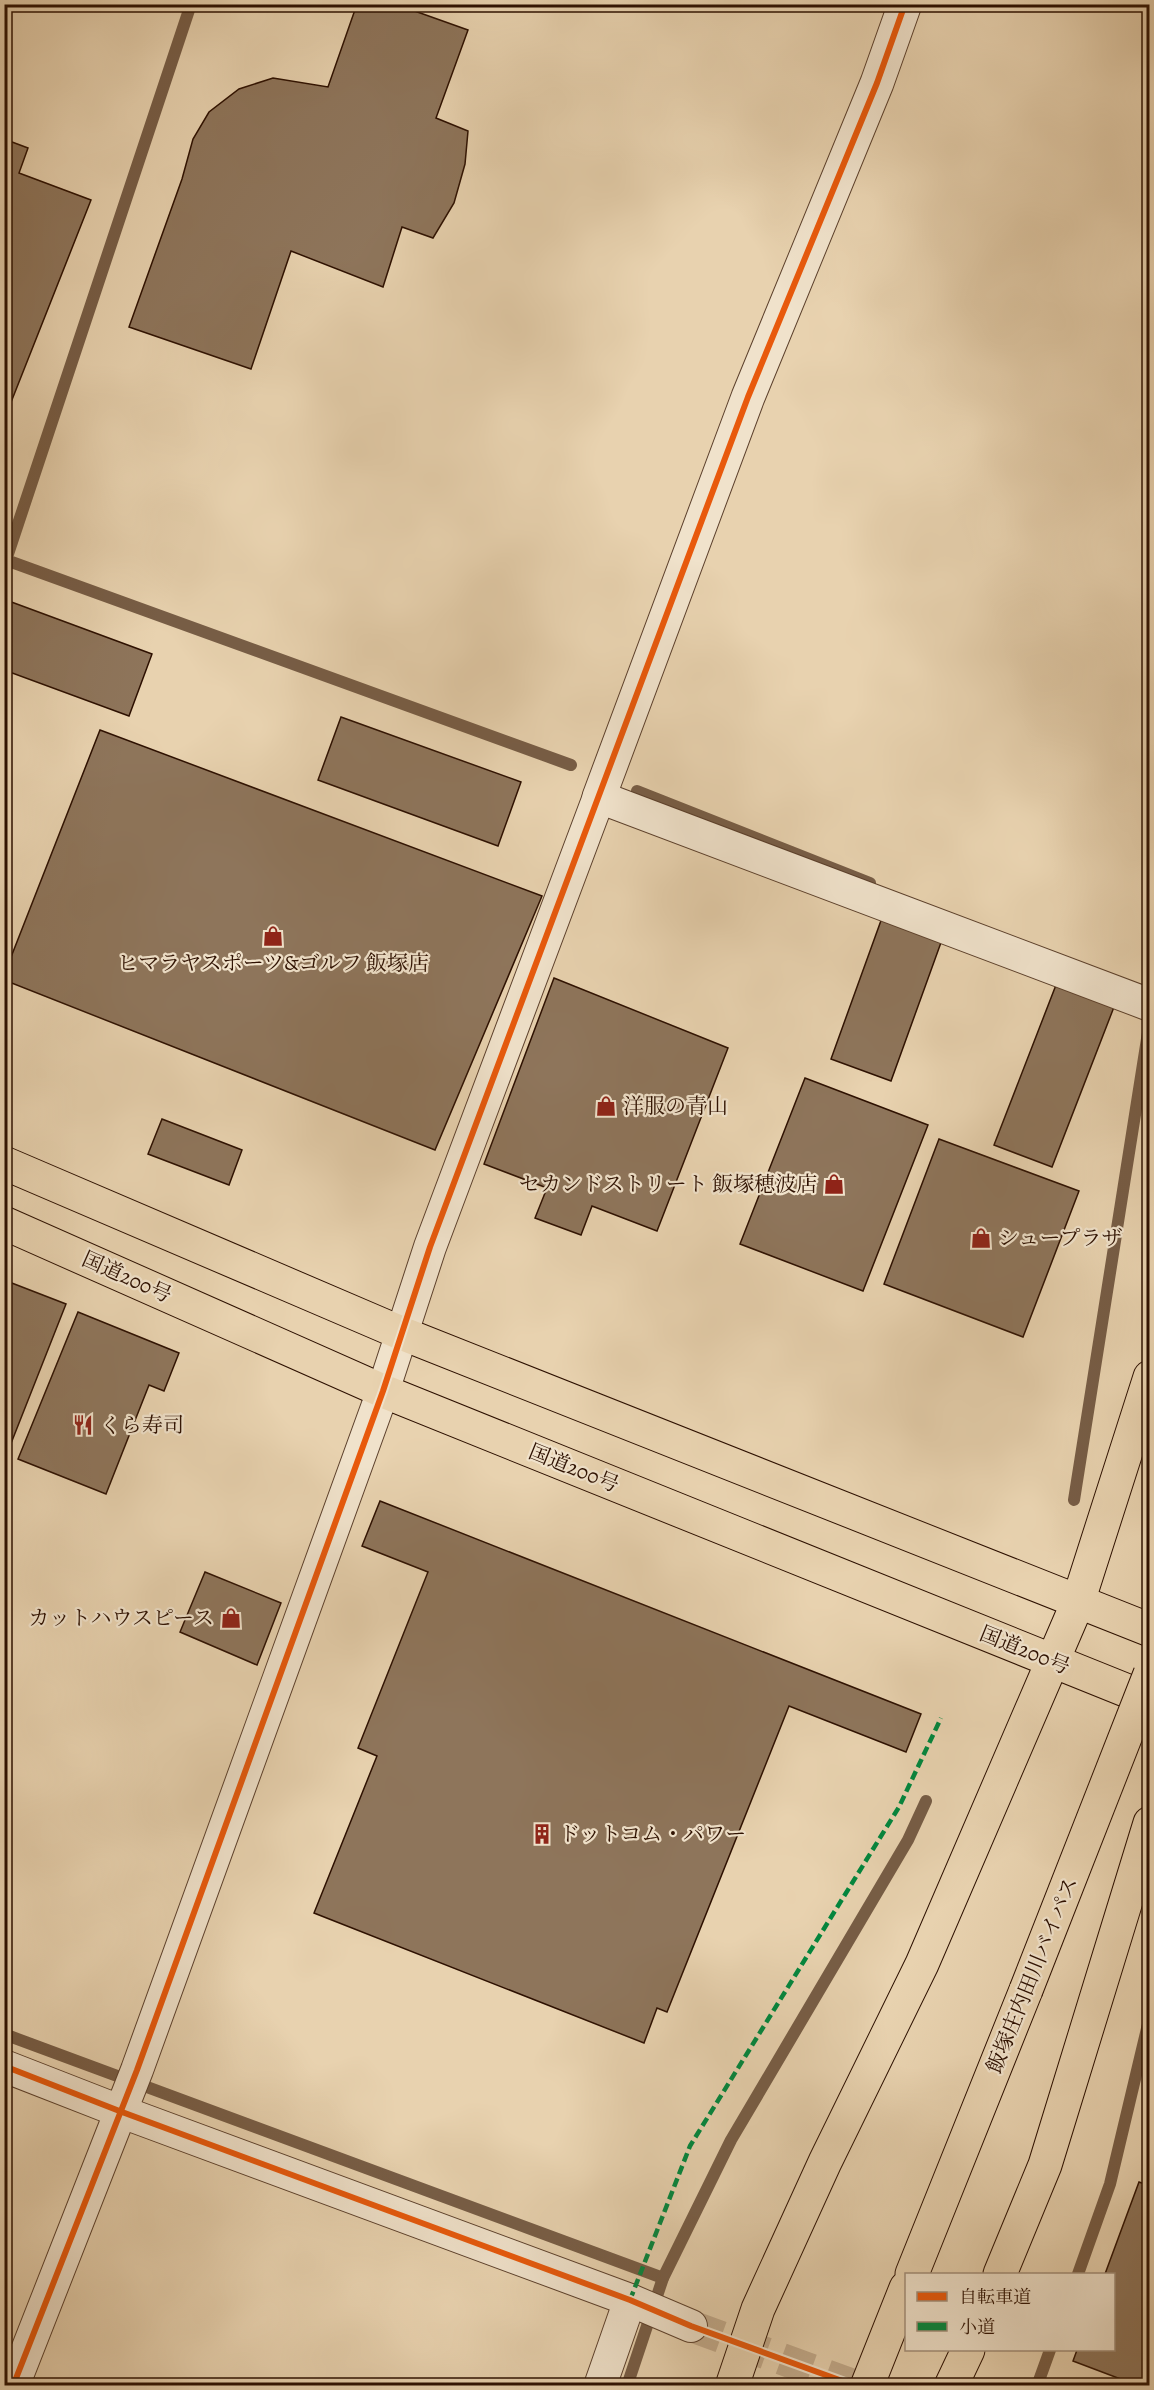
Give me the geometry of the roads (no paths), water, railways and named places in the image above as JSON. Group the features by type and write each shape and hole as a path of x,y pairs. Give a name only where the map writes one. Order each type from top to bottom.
{"highway":[{"path":"4,1163 401,1333 1149,1630"},
{"name":"国道200号","path":"4,1223 383,1390 1149,1700"},
{"path":"732,2385 758,2309 825,2162 922,1964 1078,1602 1149,1377"},
{"name":"飯塚庄内田川バイパス","path":"912,2273 1149,1674"},
{"path":"1000,2273 1045,2165 1149,1823"},
{"path":"867,2385 905,2290"},
{"path":"951,2385 967,2351"}],"street":[{"path":"13,2385 129,2091 383,1390 430,1247 748,397 877,83 904,4"},
{"path":"599,797 1144,1003"},
{"path":"4,2066 129,2091 658,2312 600,2385"}],"waterway":[{"path":"191,4 6,560 571,765"},
{"path":"637,791 870,883"},
{"path":"1074,1500 1150,1020"},
{"path":"627,2386 663,2278 731,2140 908,1840 926,1801"},
{"path":"1078,2273 1110,2184 1150,2016"},
{"path":"4,2034 663,2278"},
{"path":"1037,2386 1050,2351"}],"tunnel":[{"path":"691,2326 856,2386"}],"place":[{"name":"ヒマラヤスポーツ&ゴルフ 飯塚店","path":"273,936"},
{"name":"洋服の青山","path":"606,1106"},
{"name":"セカンドストリート 飯塚穂波店","path":"834,1184"},
{"name":"シュープラザ","path":"981,1238"},
{"name":"くら寿司","path":"83,1425"},
{"name":"カットハウスピース","path":"231,1618"},
{"name":"ドットコム・パワー","path":"542,1834"}]}
